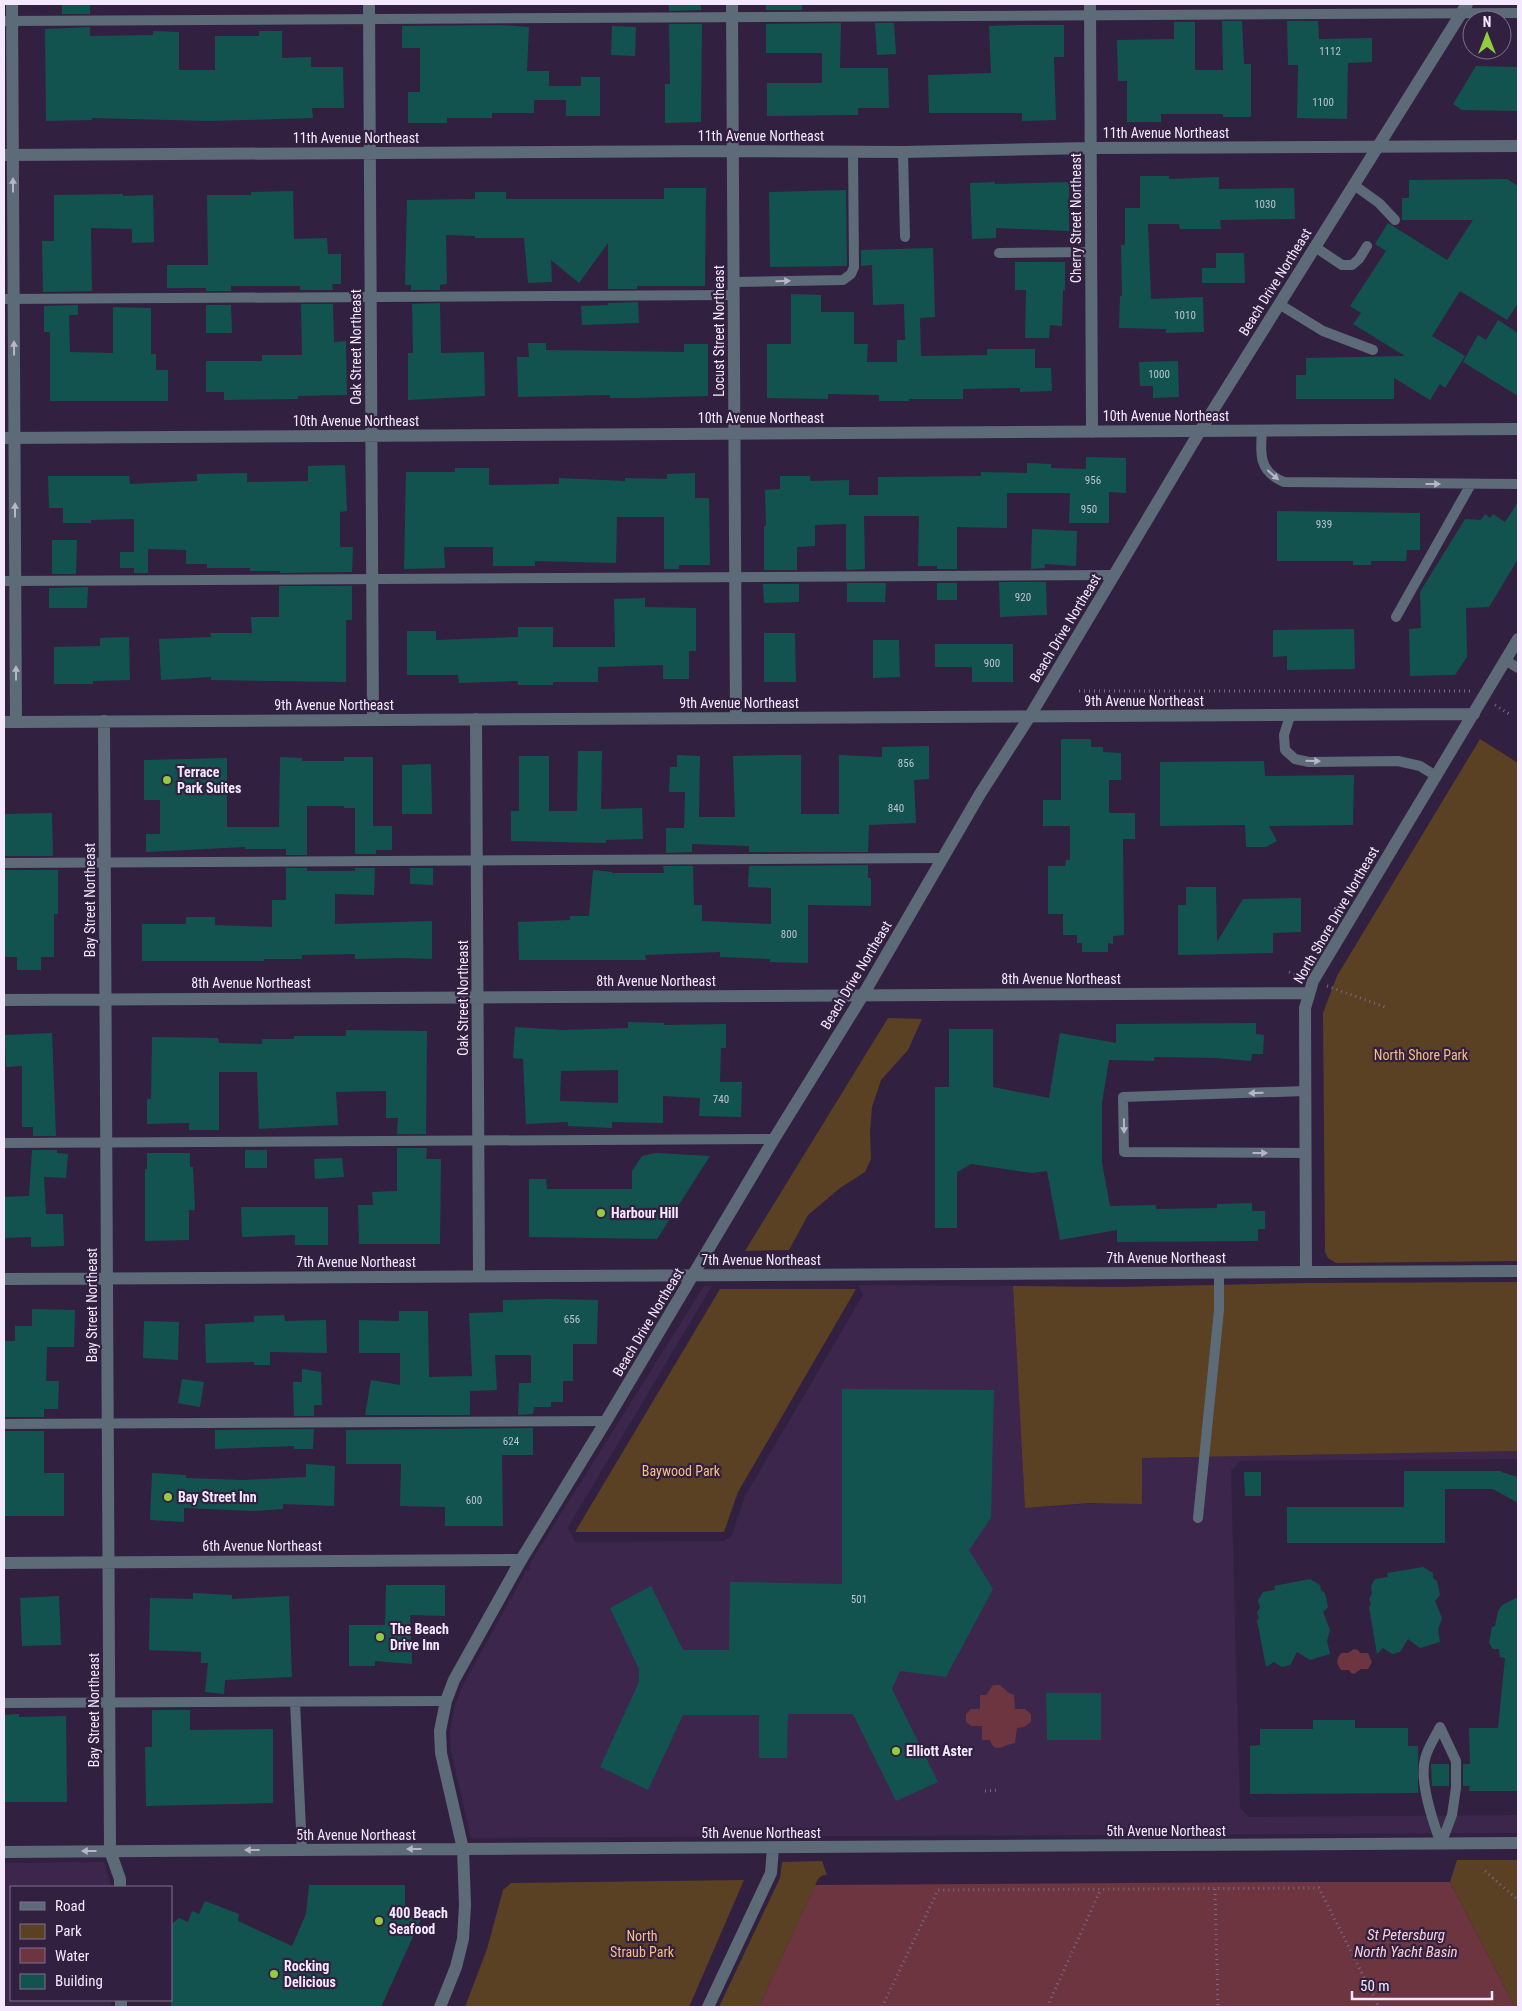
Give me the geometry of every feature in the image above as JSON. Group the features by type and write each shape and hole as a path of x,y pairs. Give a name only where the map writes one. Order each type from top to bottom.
{"street":[{"path":"10,722 8,21 12,4"},
{"name":"Oak Street Northeast","path":"369,4 373,720"},
{"name":"Locust Street Northeast","path":"732,4 736,718"},
{"name":"Beach Drive Northeast","path":"440,2007 456,1967 463,1939 465,1905 463,1849 442,1753 440,1731 446,1702 454,1680 521,1560 774,1139 863,995 980,794 1030,716 1200,431 1464,8"},
{"name":"Cherry Street Northeast","path":"1090,9 1092,432"},
{"name":"11th Avenue Northeast","path":"8,155 370,152 904,152 1090,148 1518,146"},
{"name":"10th Avenue Northeast","path":"9,438 1518,429"},
{"name":"North Shore Drive Northeast","path":"1306,1272 1305,1008 1311,987 1518,639"},
{"name":"9th Avenue Northeast","path":"10,722 1474,714"},
{"name":"Oak Street Northeast","path":"476,719 480,1276"},
{"name":"Bay Street Northeast","path":"104,721 110,1851 120,1879 120,1886"},
{"name":"8th Avenue Northeast","path":"4,1000 863,995 1311,987"},
{"name":"7th Avenue Northeast","path":"4,1279 1518,1271"},
{"name":"6th Avenue Northeast","path":"4,1563 521,1560"},
{"name":"5th Avenue Northeast","path":"4,1852 1518,1843"},
{"path":"708,2007 771,1873 773,1848"}],"lane":[{"path":"8,21 732,17 1090,9 1464,8 1518,13"},
{"path":"734,282 843,280 851,274 854,267 853,152"},
{"path":"904,152 905,237"},
{"path":"1354,185 1379,203 1395,220"},
{"path":"1315,247 1342,265 1352,265 1359,259 1367,246"},
{"path":"999,253 1091,252"},
{"path":"9,299 734,295"},
{"path":"1279,304 1323,331 1373,350"},
{"path":"1262,431 1260,451 1264,465 1274,478 1284,482 1518,484"},
{"path":"1396,617 1471,484"},
{"path":"10,581 1115,575"},
{"path":"1505,660 1518,668"},
{"path":"1290,716 1284,735 1285,750 1294,759 1309,762 1398,761 1420,766 1436,776"},
{"path":"4,863 942,858"},
{"path":"1305,1092 1123,1097 1124,1152 1305,1153"},
{"path":"4,1143 774,1139"},
{"path":"1198,1518 1219,1310 1220,1272"},
{"path":"4,1424 606,1421"},
{"path":"296,1702 302,1850"},
{"path":"4,1704 446,1702"},
{"path":"1440,1727 1456,1761 1456,1788 1452,1815 1440,1844 1431,1816 1425,1787 1424,1760 1440,1727"}],"path":[{"path":"1079,691 1468,690 1509,714"},
{"path":"1289,972 1311,987 1385,1007"},
{"path":"985,1790 1000,1790"},
{"path":"1484,1871 1518,1900"},
{"path":"882,2007 938,1890 1319,1888 1379,2007"},
{"path":"1215,1889 1218,2007"},
{"path":"1047,2007 1102,1890"}],"shaded area":[{"path":"858,1285 1013,1286 1025,1508 1143,1500 1138,1458 1518,1451 1518,1459 1240,1461 1231,1471 1240,1808 1249,1817 1518,1815 1518,1833 471,1838 451,1751 450,1732 455,1705 463,1685 526,1571 530,1570 530,1563 704,1286 712,1286 568,1527 575,1542 724,1541 732,1535 745,1496 863,1295"},
{"path":"104,1862 110,1886 10,1886 10,2001 111,2001 111,2007 4,2007 4,1863"}],"green space":[{"name":"North Shore Park","path":"1480,739 1518,763 1518,1261 1336,1263 1328,1258 1325,1252 1323,1013 1337,976"},
{"path":"888,1018 922,1019 908,1050 881,1080 872,1107 870,1132 871,1159 865,1172 840,1188 808,1215 789,1250 745,1251"},
{"path":"1518,1282 1518,1451 1142,1458 1142,1504 1090,1503 1025,1508 1013,1286 1117,1287 1308,1283"},
{"name":"Baywood Park","path":"720,1289 856,1289 738,1492 724,1532 575,1532"},
{"path":"1457,1860 1518,1860 1518,2007 1515,2007 1450,1882"},
{"path":"822,1861 827,1875 823,1875 818,1879 759,2007 719,2007 780,1878 782,1862"},
{"name":"North Straub Park","path":"744,1880 689,2007 465,2007 487,1949 503,1890 511,1883"}],"water":[{"path":"1354,1649 1360,1653 1368,1653 1372,1662 1368,1669 1361,1669 1354,1674 1349,1670 1341,1670 1337,1663 1341,1653 1348,1653"},
{"path":"993,1685 1000,1685 1014,1695 1015,1709 1025,1709 1031,1714 1031,1722 1024,1727 1017,1728 1015,1743 1000,1748 994,1747 990,1740 982,1740 982,1726 971,1726 966,1722 966,1714 971,1709 980,1709 980,1695 986,1695"},
{"name":"St Petersburg North Yacht Basin","path":"1450,1882 1515,2007 759,2007 815,1885"}],"building":[{"path":"62,4 90,4 90,14 62,14"},
{"path":"669,4 701,4 701,10 669,11"},
{"path":"766,4 802,4 802,10 766,10"},
{"path":"1222,21 1242,21 1244,64 1251,64 1251,117 1223,117 1223,114 1161,114 1161,122 1127,122 1127,81 1118,81 1117,40 1174,39 1174,22 1195,22 1195,70 1223,70"},
{"path":"1287,21 1318,21 1319,39 1372,38 1372,62 1348,63 1347,119 1297,118 1298,65 1288,65"},
{"path":"841,23 840,68 888,68 889,108 858,108 858,115 767,116 767,83 822,83 822,53 766,53 766,24"},
{"path":"875,23 894,23 896,54 877,55"},
{"path":"669,24 702,24 701,122 665,123 665,84 670,84"},
{"path":"500,25 529,27 527,71 549,71 549,86 581,86 581,77 600,77 600,116 566,116 566,100 534,100 534,113 492,113 492,118 447,118 447,123 408,123 408,92 420,92 420,48 402,48 402,26"},
{"path":"1064,25 1064,57 1054,57 1056,120 1022,121 1022,113 929,113 928,75 991,73 989,26"},
{"path":"612,26 636,27 635,56 611,55"},
{"path":"90,27 90,36 153,35 153,31 179,32 179,70 215,70 215,36 259,36 259,31 282,31 282,58 311,57 311,67 343,67 344,108 312,108 313,118 208,121 92,118 92,120 46,121 45,29"},
{"path":"1476,66 1518,67 1518,111 1462,110 1453,104"},
{"path":"1140,176 1169,176 1169,179 1219,177 1219,189 1294,188 1295,219 1220,220 1221,229 1180,229 1179,224 1148,224 1151,299 1203,297 1204,332 1166,333 1166,329 1119,328 1120,296 1122,296 1121,245 1125,245 1125,208 1140,208"},
{"path":"1507,179 1518,186 1518,303 1507,320 1460,291 1432,336 1465,356 1445,388 1440,384 1430,400 1394,378 1394,399 1296,399 1296,375 1306,375 1306,358 1405,356 1353,324 1361,313 1350,306 1386,251 1375,244 1388,223 1447,260 1473,220 1402,220 1402,198 1409,198 1409,180"},
{"path":"995,182 995,184 1069,182 1069,231 996,228 996,238 972,239 970,183"},
{"path":"664,188 706,188 705,286 637,286 637,289 608,289 608,243 579,283 551,260 552,282 528,283 524,238 475,238 475,236 446,235 447,284 440,285 440,290 411,290 411,285 405,285 407,200 475,199 475,192 506,192 506,199 664,199"},
{"path":"846,190 847,266 770,267 769,192"},
{"path":"293,191 294,239 327,238 328,254 341,254 341,284 332,284 333,290 300,290 300,286 231,286 231,291 206,291 206,288 167,288 167,265 208,265 207,195 251,195 251,192"},
{"path":"123,194 123,196 153,195 154,242 132,243 132,229 91,228 92,291 43,292 42,241 54,241 54,195"},
{"path":"933,248 935,317 920,318 921,356 987,355 987,349 1035,349 1035,368 1051,368 1052,391 1020,392 1020,388 963,389 963,399 909,399 909,401 879,401 879,395 828,394 828,399 767,398 767,344 791,344 791,294 821,295 821,312 854,312 854,344 868,344 867,362 897,362 897,340 905,340 904,304 873,305 872,265 861,266 861,250"},
{"path":"1216,253 1244,253 1245,283 1202,283 1202,268 1216,268"},
{"path":"1015,262 1065,262 1062,326 1050,325 1049,338 1025,338 1026,290 1015,290"},
{"path":"638,302 639,323 582,325 581,306"},
{"path":"440,303 441,353 484,352 485,396 408,400 408,353 413,353 412,304"},
{"path":"301,304 333,304 334,342 346,341 347,395 298,396 298,399 224,400 224,392 206,392 206,361 262,361 262,355 302,355"},
{"path":"78,305 78,315 69,315 70,352 113,353 113,307 151,308 151,354 156,354 156,370 168,370 168,401 50,401 50,332 44,332 44,306"},
{"path":"206,305 231,305 232,333 206,333"},
{"path":"1498,320 1518,333 1518,396 1463,362 1478,335 1486,340"},
{"path":"528,343 546,343 546,350 684,352 684,344 708,344 708,396 635,398 610,398 610,395 518,397 517,357 529,357"},
{"path":"1178,361 1179,397 1153,398 1153,386 1140,386 1139,362"},
{"path":"1086,457 1126,458 1126,493 1109,492 1109,523 1069,523 1070,493 1007,493 1007,528 957,527 957,569 937,569 937,566 918,566 919,516 864,516 865,569 847,570 846,568 846,524 815,525 815,546 797,547 797,570 764,570 765,490 780,489 780,476 810,476 810,481 849,480 849,495 878,495 878,477 981,476 981,472 1027,473 1027,463 1051,464 1051,468 1086,469"},
{"path":"345,465 347,511 340,512 340,547 353,547 352,572 280,573 280,571 250,571 250,568 207,568 207,564 186,564 186,550 148,549 148,573 134,573 134,568 120,568 120,552 134,552 134,519 91,520 91,523 63,523 63,508 49,508 48,476 129,476 130,484 197,481 197,474 247,473 247,482 308,481 308,466"},
{"path":"455,468 489,468 489,485 559,484 559,478 625,481 625,478 667,479 667,474 695,473 695,498 709,498 710,565 679,565 679,569 664,569 664,517 617,517 616,563 535,561 535,566 493,566 493,547 444,547 445,568 404,569 406,472 455,472"},
{"path":"1518,502 1518,559 1489,607 1466,608 1467,657 1455,675 1410,676 1409,629 1421,628 1420,592 1465,519 1481,520 1485,514 1490,518 1493,514 1505,522"},
{"path":"1277,511 1420,513 1420,550 1407,550 1406,561 1371,561 1371,565 1353,565 1353,561 1277,561"},
{"path":"1032,529 1077,531 1076,566 1045,564 1045,568 1031,569"},
{"path":"52,540 77,540 76,574 52,574"},
{"path":"999,582 1046,582 1047,615 1000,617"},
{"path":"847,583 886,583 885,602 847,602"},
{"path":"937,583 957,583 957,600 937,600"},
{"path":"763,584 799,584 799,602 764,603"},
{"path":"279,586 352,586 352,620 346,620 346,682 211,680 211,677 161,680 159,639 211,637 210,633 252,633 251,617 279,617"},
{"path":"88,587 87,608 49,608 49,588"},
{"path":"645,598 645,607 696,608 696,651 689,651 689,679 663,679 663,665 598,667 598,682 553,682 553,685 518,685 518,681 459,683 458,675 407,675 407,631 436,631 436,640 518,637 518,627 553,627 553,647 615,647 614,599"},
{"path":"1354,629 1355,669 1287,670 1287,656 1273,657 1273,630"},
{"path":"764,633 795,633 796,682 764,682"},
{"path":"129,637 130,680 93,681 93,684 54,684 54,647 100,646 100,638"},
{"path":"873,640 899,640 900,677 873,678"},
{"path":"935,644 1013,644 1013,682 972,682 972,667 935,667"},
{"path":"1061,739 1091,739 1091,747 1103,747 1103,752 1121,753 1121,780 1109,780 1109,813 1135,813 1135,839 1123,839 1124,935 1113,936 1113,944 1108,943 1108,952 1082,952 1082,943 1077,943 1077,935 1063,935 1063,914 1048,914 1048,866 1065,866 1066,860 1070,860 1070,826 1043,826 1043,800 1061,800"},
{"path":"929,746 929,779 914,780 916,823 869,825 868,852 749,852 749,846 692,844 692,852 666,853 666,828 684,828 685,792 669,792 670,767 677,767 677,755 700,756 699,817 735,817 733,756 801,755 801,814 839,814 839,755 882,757 882,747"},
{"path":"578,751 602,751 601,809 642,808 643,839 606,840 606,843 511,841 511,811 519,811 519,756 549,756 549,811 577,811"},
{"path":"280,757 302,758 302,761 344,761 344,757 373,757 373,826 392,826 392,850 376,850 376,854 355,854 355,808 344,808 344,806 307,806 307,855 286,855 286,849 245,849 245,847 146,852 146,834 160,834 160,800 144,800 144,760 227,758 227,827 279,827"},
{"path":"1264,761 1265,776 1354,775 1353,825 1269,826 1277,841 1266,847 1246,847 1245,825 1160,826 1160,762"},
{"path":"431,764 432,814 402,814 402,765"},
{"path":"52,813 53,856 4,856 4,814"},
{"path":"868,865 868,878 871,878 871,906 808,905 808,963 770,962 770,959 720,957 720,952 645,955 646,960 519,960 518,922 570,920 570,916 589,916 593,870 612,873 664,873 663,866 693,866 694,905 702,905 702,921 771,924 771,888 748,887 749,866"},
{"path":"286,868 307,868 307,871 355,871 355,868 375,868 374,895 335,894 335,924 432,921 432,959 355,959 355,954 302,955 302,959 264,959 264,961 142,961 142,924 186,924 186,917 215,917 215,925 272,927 272,900 286,900"},
{"path":"410,868 433,868 433,885 410,884"},
{"path":"4,870 58,870 58,914 54,914 54,957 41,957 41,970 17,970 17,957 4,957"},
{"path":"1186,887 1216,887 1217,942 1243,899 1301,898 1301,932 1273,933 1273,953 1178,955 1178,905 1186,905"},
{"path":"628,1022 664,1023 664,1025 726,1024 726,1048 721,1048 720,1082 742,1082 741,1117 699,1116 700,1098 663,1096 663,1123 612,1122 612,1128 568,1126 568,1122 526,1124 523,1059 513,1058 515,1027 563,1030 628,1028","holes":["618,1070 618,1103 560,1101 561,1071"]},
{"path":"1256,1023 1256,1034 1264,1035 1263,1054 1252,1054 1251,1061 1216,1058 1154,1057 1154,1061 1109,1060 1102,1103 1102,1163 1110,1206 1156,1205 1156,1209 1217,1208 1217,1204 1252,1203 1252,1211 1265,1211 1265,1229 1258,1229 1258,1241 1117,1242 1117,1230 1060,1240 1047,1171 1032,1173 971,1164 957,1172 957,1228 935,1228 935,1087 949,1087 949,1029 993,1029 993,1087 1049,1098 1060,1033 1116,1043 1116,1024"},
{"path":"346,1030 427,1031 426,1134 397,1134 398,1118 386,1118 386,1091 336,1092 338,1125 259,1129 257,1072 219,1072 219,1130 189,1130 189,1123 147,1124 147,1099 151,1099 152,1037 218,1038 219,1043 262,1044 262,1039 294,1039 294,1036 346,1036"},
{"path":"52,1033 56,1136 33,1136 33,1127 22,1127 22,1066 6,1067 5,1035"},
{"path":"397,1148 427,1148 426,1159 441,1159 440,1244 359,1244 358,1205 373,1205 372,1192 397,1191"},
{"path":"32,1150 57,1150 57,1153 68,1154 66,1178 44,1177 46,1214 63,1214 64,1246 31,1247 31,1237 4,1238 4,1197 29,1196"},
{"path":"245,1150 267,1150 267,1168 245,1168"},
{"path":"147,1153 190,1153 190,1167 193,1167 195,1210 189,1210 189,1240 145,1241 145,1169 147,1169"},
{"name":"Harbour Hill","path":"656,1153 710,1156 657,1239 529,1237 529,1179 546,1179 547,1189 632,1189 632,1171 642,1156"},
{"path":"342,1158 344,1177 315,1179 314,1159"},
{"path":"241,1207 328,1207 328,1245 295,1245 295,1235 242,1237"},
{"path":"503,1300 598,1300 597,1344 573,1344 573,1381 563,1381 563,1402 551,1402 551,1407 534,1407 533,1414 518,1415 519,1383 531,1383 531,1355 495,1355 497,1390 470,1391 470,1415 365,1415 371,1380 400,1385 400,1353 359,1353 359,1320 399,1321 399,1311 428,1311 429,1377 472,1376 469,1313 503,1312"},
{"path":"32,1309 75,1310 74,1347 47,1347 46,1381 59,1381 58,1409 44,1409 44,1417 4,1417 4,1341 15,1341 15,1326 32,1326"},
{"path":"284,1315 285,1321 326,1320 327,1353 270,1352 270,1365 254,1365 254,1362 206,1363 205,1324 254,1322 254,1316"},
{"path":"144,1321 179,1322 178,1360 143,1358"},
{"path":"302,1369 321,1372 322,1405 314,1405 314,1416 294,1416 293,1382 302,1382"},
{"path":"182,1379 204,1382 200,1407 178,1403"},
{"path":"842,1389 994,1390 991,1518 969,1550 993,1589 946,1677 900,1671 892,1689 938,1782 896,1801 853,1714 788,1714 787,1758 759,1758 759,1715 683,1715 648,1790 600,1767 639,1682 639,1669 610,1608 651,1586 683,1650 729,1650 730,1582 842,1584"},
{"path":"533,1428 533,1455 502,1455 503,1526 445,1526 445,1507 400,1506 401,1464 346,1464 346,1430"},
{"path":"314,1429 313,1449 294,1449 294,1446 215,1449 215,1430"},
{"path":"4,1431 44,1431 44,1473 64,1473 64,1516 4,1516"},
{"path":"306,1464 335,1466 334,1506 283,1504 283,1509 254,1511 184,1508 184,1522 150,1520 152,1473 186,1475 186,1478 243,1480 306,1477"},
{"path":"1404,1471 1501,1471 1518,1477 1518,1503 1493,1489 1445,1489 1445,1543 1287,1543 1287,1507 1404,1507"},
{"path":"1244,1472 1261,1472 1261,1496 1245,1496"},
{"path":"1423,1567 1433,1573 1433,1578 1437,1581 1440,1595 1435,1601 1442,1618 1438,1630 1440,1642 1420,1648 1408,1639 1400,1652 1392,1654 1383,1648 1377,1654 1369,1607 1371,1604 1369,1599 1372,1594 1371,1586 1375,1579 1388,1577 1387,1573"},
{"path":"1310,1579 1320,1585 1321,1590 1325,1593 1328,1607 1323,1612 1330,1630 1327,1641 1330,1654 1310,1660 1297,1652 1290,1665 1282,1667 1274,1662 1266,1667 1257,1620 1259,1618 1257,1612 1260,1608 1258,1600 1263,1592 1275,1590 1274,1586"},
{"path":"386,1585 445,1585 445,1616 410,1615 412,1664 375,1661 375,1666 349,1666 349,1625 385,1625"},
{"path":"193,1593 232,1595 232,1599 289,1596 292,1677 225,1680 224,1694 205,1692 208,1663 201,1663 201,1652 149,1650 150,1598 193,1599"},
{"path":"59,1596 61,1645 22,1646 20,1598"},
{"path":"1518,1597 1518,1791 1469,1791 1470,1786 1463,1786 1463,1764 1470,1764 1469,1728 1498,1728 1505,1658 1500,1657 1499,1649 1493,1649 1489,1643 1492,1627 1495,1626 1498,1611 1502,1605"},
{"path":"1046,1693 1101,1693 1101,1740 1047,1740"},
{"path":"152,1710 190,1710 190,1730 273,1729 273,1803 146,1806 145,1747 152,1747"},
{"path":"19,1714 19,1717 66,1716 67,1802 4,1802 4,1715"},
{"path":"1313,1720 1355,1720 1355,1728 1408,1728 1408,1746 1418,1746 1418,1793 1250,1794 1250,1746 1260,1745 1260,1729 1313,1729"},
{"path":"1431,1764 1449,1764 1449,1786 1432,1786"},
{"path":"309,1885 405,1885 405,1913 421,1919 381,2007 171,2007 172,1924 179,1918 188,1922 192,1911 199,1914 205,1901 239,1914 238,1921 292,1946 306,1914"}],"place":[{"name":"Terrace Park Suites","path":"167,780"},
{"name":"Harbour Hill","path":"601,1213"},
{"name":"Bay Street Inn","path":"168,1497"},
{"name":"The Beach Drive Inn","path":"380,1637"},
{"name":"Elliott Aster","path":"896,1751"},
{"name":"400 Beach Seafood","path":"379,1921"},
{"name":"Rocking Delicious","path":"274,1974"}]}
